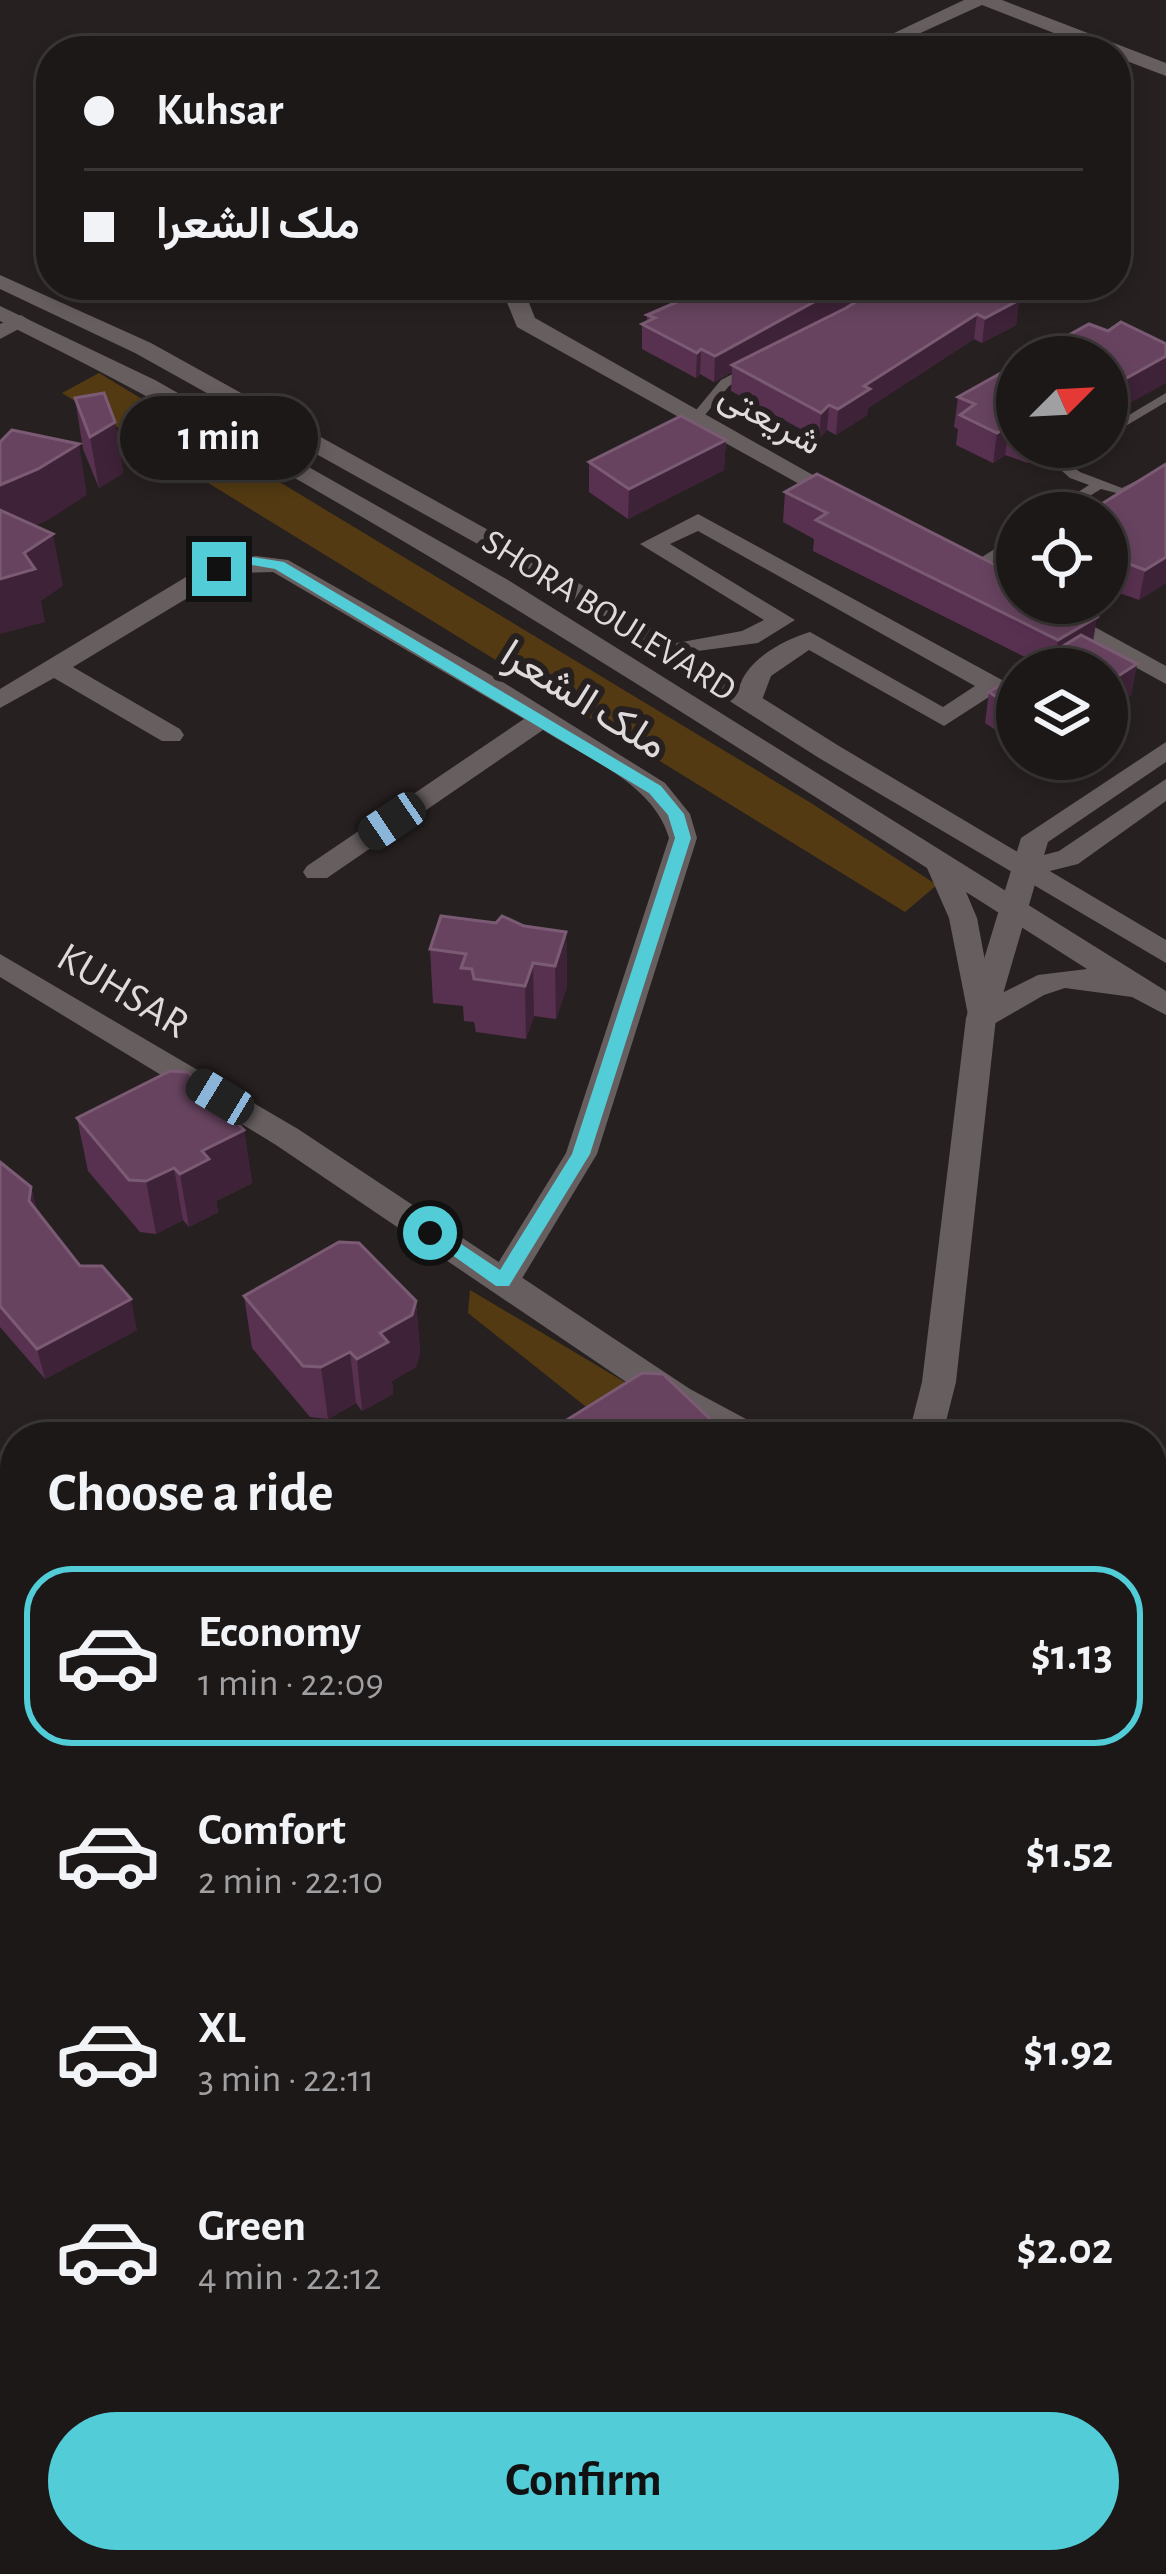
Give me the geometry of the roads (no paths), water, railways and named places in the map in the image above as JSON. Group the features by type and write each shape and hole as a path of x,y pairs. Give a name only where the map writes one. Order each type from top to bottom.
{"street":[{"path":"900,36 982,0 1077,36"},
{"path":"1131,57 1166,70"},
{"name":"SHORA BOULEVARD","path":"0,281 36,298"},
{"name":"SHORA BOULEVARD","path":"41,300 143,348 528,562 1166,953"},
{"name":"شریعتی","path":"517,300 525,322 872,516"},
{"name":"SHORA BOULEVARD","path":"7,322 147,385 500,585 1166,1005"},
{"path":"698,521 993,686 944,718 782,620 652,544 698,521"},
{"name":"ملک الشعرا","path":"0,700 219,569 252,561 279,565 542,719 655,790 676,814 683,838 581,1154 502,1281"},
{"path":"961,565 996,584"},
{"path":"669,651 749,638 782,620"},
{"path":"1071,624 1166,676"},
{"path":"750,702 751,682 766,663 810,640"},
{"path":"54,667 171,735"},
{"path":"317,872 542,719"},
{"path":"929,1422 939,1382 981,1018 1034,838 1166,750"},
{"path":"1025,868 1068,857 1166,788"},
{"path":"940,864 963,918 981,1018"},
{"name":"KUHSAR","path":"0,964 286,1137 678,1399 720,1422"},
{"path":"981,1018 1043,979 1066,977 1103,980 1166,1005"}],"lane":[{"path":"696,418 725,383 763,364"},
{"path":"1128,421 1166,397"},
{"path":"1068,468 1123,493 1166,470"},
{"path":"1087,492 1098,485"},
{"path":"961,565 996,549"}]}
